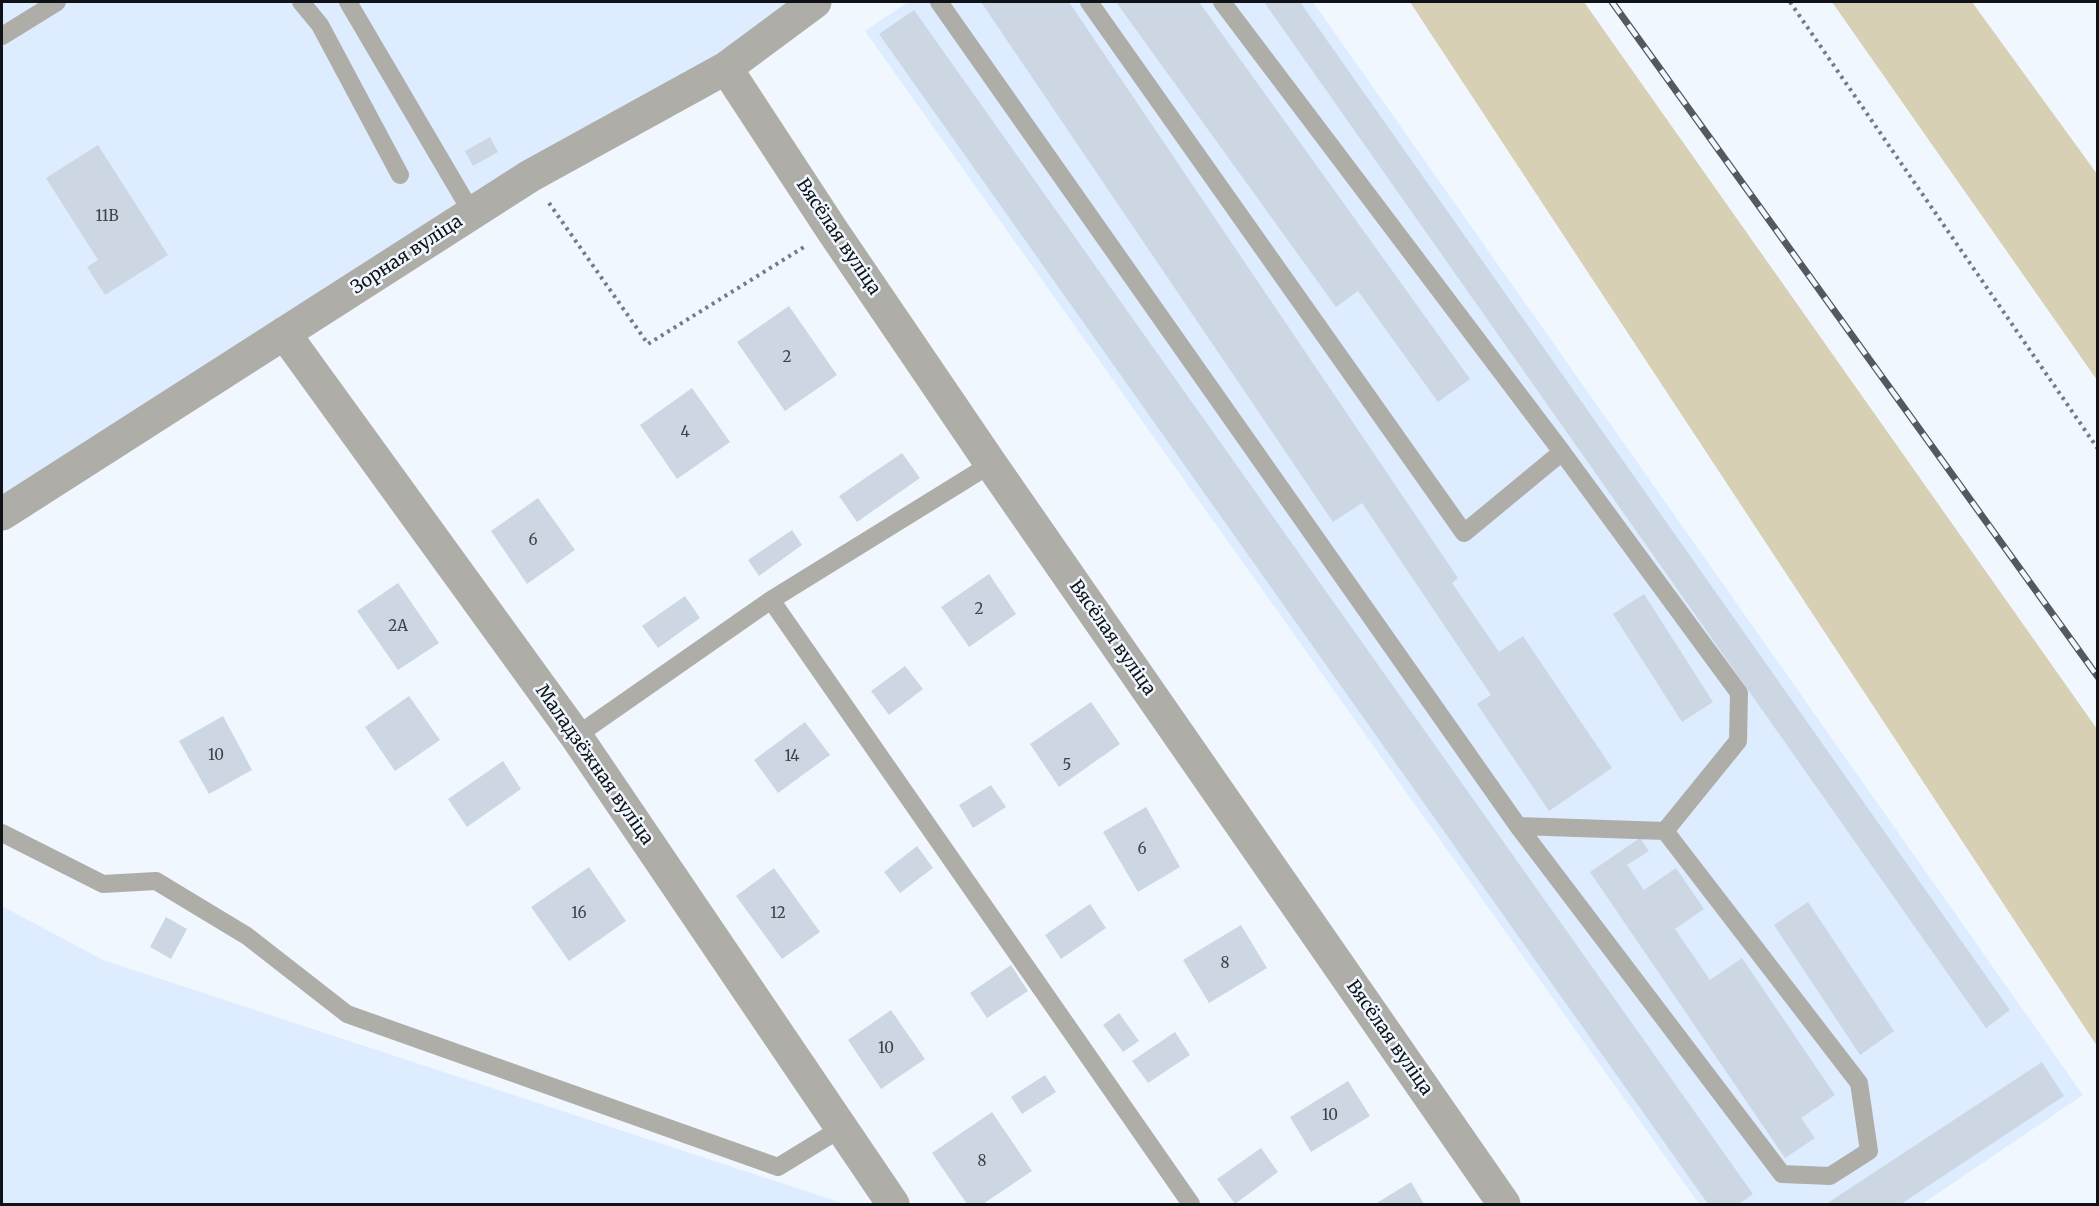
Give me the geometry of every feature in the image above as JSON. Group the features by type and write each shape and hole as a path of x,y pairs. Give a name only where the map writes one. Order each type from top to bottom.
{"street":[{"name":"Зорная вуліца","path":"2,514 530,176 726,68 815,2"},
{"name":"Вясёлая вуліца","path":"726,68 832,230 992,464 1504,1204"},
{"name":"Маладзёжная вуліца","path":"284,333 576,736 840,1129 893,1204"}],"lane":[{"path":"2,36 57,2"},
{"path":"301,2 320,25 400,176"},
{"path":"348,2 472,213"},
{"path":"939,2 1518,826 1782,1174 1830,1176 1869,1151 1859,1083 1665,831"},
{"path":"1089,2 1464,533 1562,452"},
{"path":"1222,2 1562,452 1739,693 1738,741 1665,831"},
{"path":"576,736 771,600 992,464"},
{"path":"771,600 1191,1204"},
{"path":"1518,826 1665,831"},
{"path":"2,833 103,884 156,880 247,936 346,1014 778,1167 840,1129"}],"path":[{"path":"1790,2 2097,449"},
{"path":"530,176 648,344 832,230"}],"shaded area":[{"path":"2,2 802,2 472,213 2,498"},
{"path":"908,2 1313,2 2083,1095 1922,1204 1699,1204 865,31"},
{"path":"1410,2 1584,2 2097,729 2097,1046"},
{"path":"1832,2 1972,2 2097,174 2097,380"},
{"path":"2,906 103,960 845,1204 2,1204"}],"building":[{"path":"981,2 1069,2 1458,578 1452,583 1499,652 1523,636 1612,768 1549,811 1477,704 1491,695 1362,503 1333,522"},
{"path":"1116,2 1199,2 1470,379 1438,402 1358,291 1336,307"},
{"path":"1264,2 1300,2 2010,1010 1986,1028"},
{"path":"914,10 1753,1194 1739,1204 1708,1204 879,34"},
{"path":"490,137 498,152 473,166 465,151"},
{"path":"98,145 168,255 105,295 87,267 98,260 46,178"},
{"path":"789,306 837,375 785,411 737,342"},
{"path":"692,388 730,442 677,479 640,425"},
{"path":"902,453 920,478 857,522 839,496"},
{"path":"538,498 575,550 527,584 491,531"},
{"path":"792,530 802,545 759,576 748,560"},
{"path":"989,574 1016,614 969,647 941,607"},
{"path":"398,583 439,643 398,670 357,611"},
{"path":"1644,594 1713,702 1682,722 1613,614"},
{"path":"685,596 700,618 658,648 642,626"},
{"path":"905,666 923,689 889,715 871,691"},
{"path":"409,696 440,740 395,771 365,727"},
{"path":"1091,702 1120,744 1059,787 1030,744"},
{"path":"223,716 252,770 209,794 179,741"},
{"path":"805,722 830,755 778,793 754,760"},
{"path":"503,761 521,789 467,827 448,799"},
{"path":"991,785 1006,807 973,828 959,805"},
{"path":"1146,807 1180,867 1138,892 1103,832"},
{"path":"1640,838 1649,851 1627,865 1644,890 1676,868 1704,909 1675,929 1710,980 1742,958 1835,1095 1801,1118 1815,1138 1785,1158 1590,872"},
{"path":"917,846 933,868 900,893 884,872"},
{"path":"589,867 626,921 569,961 531,907"},
{"path":"774,868 820,932 782,959 736,896"},
{"path":"1808,902 1894,1031 1860,1055 1774,925"},
{"path":"1090,904 1106,928 1061,959 1045,935"},
{"path":"166,917 187,929 171,959 150,947"},
{"path":"1241,925 1267,968 1209,1003 1183,960"},
{"path":"1011,965 1028,991 987,1018 970,993"},
{"path":"891,1010 925,1059 881,1089 848,1040"},
{"path":"1119,1013 1139,1041 1123,1052 1103,1025"},
{"path":"1175,1032 1190,1055 1148,1083 1132,1061"},
{"path":"2042,1062 2064,1096 1901,1204 1826,1204"},
{"path":"1045,1075 1056,1092 1022,1114 1011,1097"},
{"path":"1348,1081 1370,1116 1311,1152 1290,1117"},
{"path":"992,1112 1032,1171 983,1204 967,1204 932,1153"},
{"path":"1261,1148 1278,1172 1235,1204 1217,1179"},
{"path":"1411,1182 1424,1204 1375,1204"}],"railway":[{"path":"1612,2 2098,677"}]}
